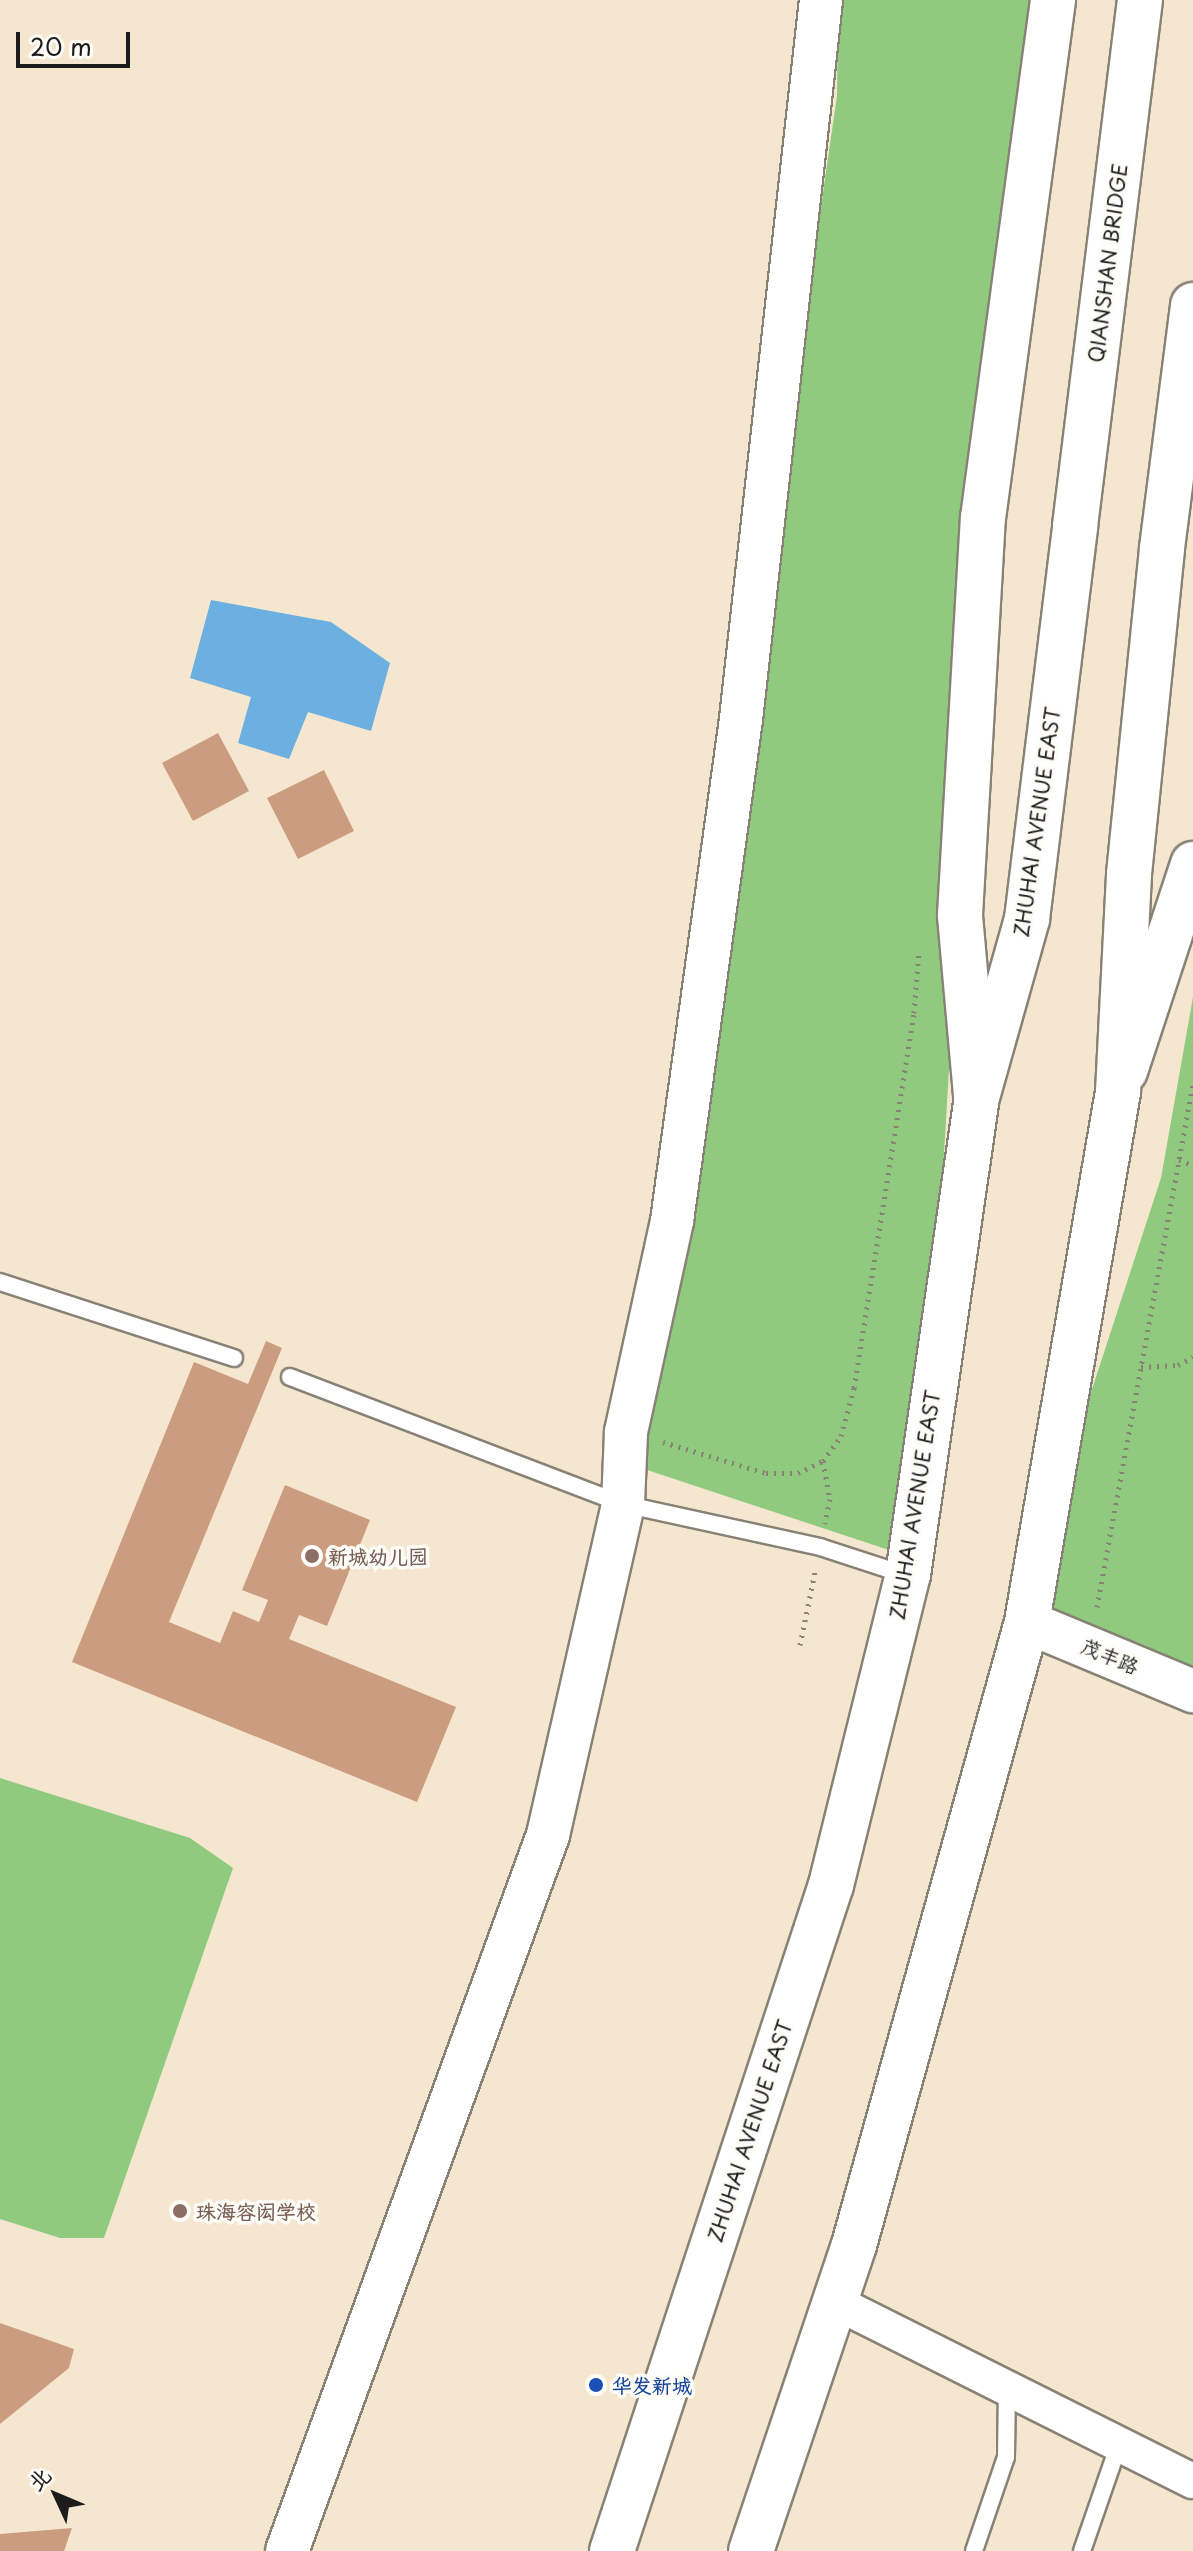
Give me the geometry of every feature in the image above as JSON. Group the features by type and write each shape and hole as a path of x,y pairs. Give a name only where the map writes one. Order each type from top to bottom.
{"main road":[{"path":"977,1097 960,915 983,518 1053,0"},
{"name":"QIANSHAN BRIDGE","path":"1075,526 1140,0"},
{"path":"751,2551 835,2302 1027,1622 1118,1092 1129,874 1162,548 1193,305"},
{"name":"ZHUHAI AVENUE EAST","path":"612,2551 831,1885 908,1575 977,1097 1027,919 1075,526"},
{"path":"1118,1092 1193,864"}],"street":[{"path":"287,2551 548,1835 623,1504 626,1432 672,1221 741,719 821,0"},
{"name":"茂丰路","path":"1027,1622 1193,1691"},
{"path":"835,2302 1193,2481"}],"lane":[{"path":"0,1282 234,1358"},
{"path":"290,1377 623,1504 820,1547 908,1575"},
{"path":"974,2551 1006,2457 1007,2388"},
{"path":"1082,2551 1119,2444"}],"path":[{"path":"626,1432 766,1473 798,1473 811,1467 823,1461 841,1436 854,1388 912,1029 920,936"},
{"path":"1089,1647 1193,1084"},
{"path":"1179,1160 1193,1165"},
{"path":"1141,1367 1178,1365 1193,1357"}],"green space":[{"path":"838,0 1048,0 982,516 929,1405 895,1552 638,1467 837,96"},
{"path":"1193,997 1193,1683 1039,1618 1079,1429 1161,1178"},
{"path":"0,1778 190,1838 233,1868 104,2238 60,2238 0,2219"}],"water":[{"path":"211,600 331,622 390,663 371,731 308,712 289,759 238,743 251,697 190,678"}],"building":[{"path":"218,733 249,791 193,821 162,763"},
{"path":"324,770 354,831 298,859 267,798"},
{"path":"266,1341 282,1348 169,1622 220,1643 233,1611 259,1622 268,1600 242,1590 285,1485 370,1520 327,1626 299,1615 289,1639 456,1707 417,1802 72,1662 194,1362 248,1384"},
{"path":"0,2323 74,2349 69,2368 0,2424"},
{"path":"72,2528 64,2551 0,2551 0,2534"}],"place":[{"name":"新城幼儿园","path":"312,1556"},
{"name":"珠海容闳学校","path":"180,2211"},
{"name":"华发新城","path":"596,2385"}]}
